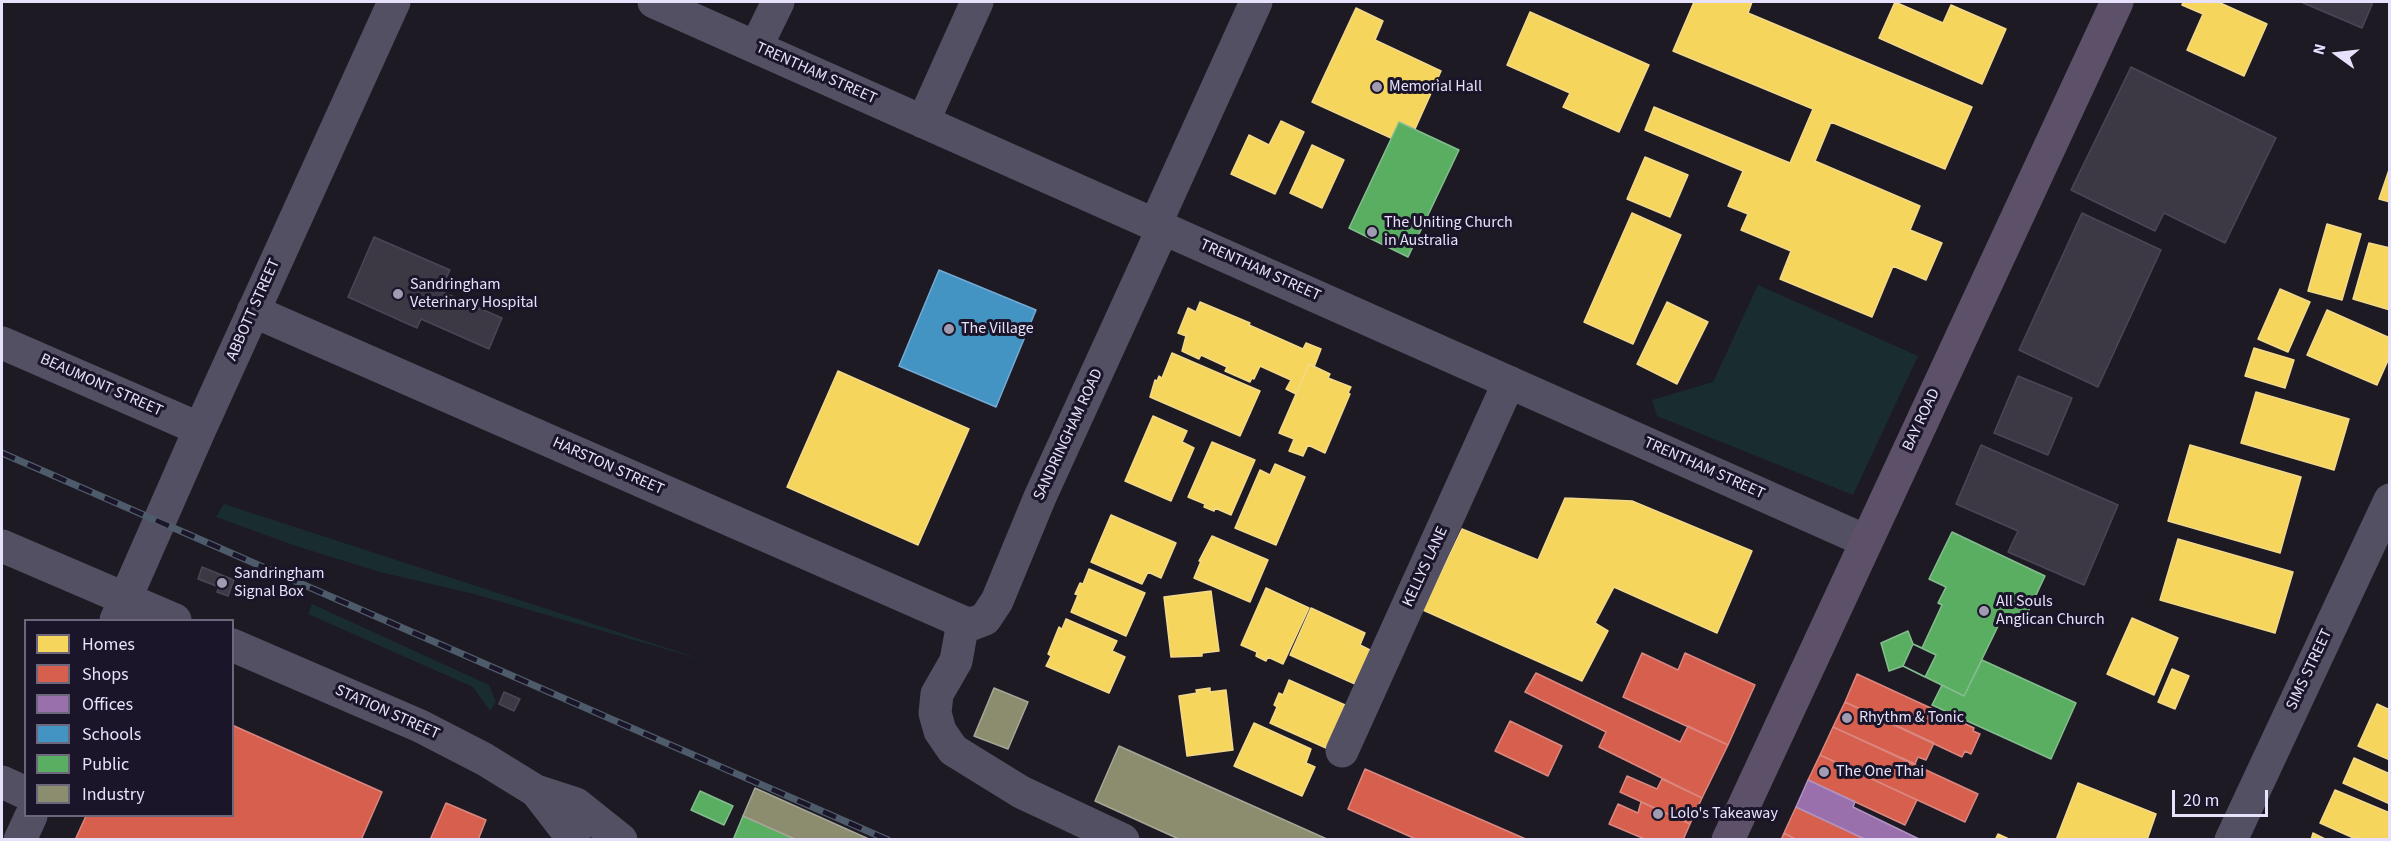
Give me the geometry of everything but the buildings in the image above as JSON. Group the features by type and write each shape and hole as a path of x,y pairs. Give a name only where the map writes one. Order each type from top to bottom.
{"main road":[{"name":"BAY ROAD","path":"1728,840 2117,2"}],"street":[{"name":"ABBOTT STREET","path":"121,610 200,429 394,2"},
{"name":"TRENTHAM STREET","path":"654,2 1866,541"},
{"path":"756,47 778,2"},
{"path":"923,122 977,2"},
{"name":"SANDRINGHAM ROAD","path":"963,622 979,623 985,619 997,601 1040,497 1256,2"},
{"name":"HARSTON STREET","path":"253,311 963,622"},
{"name":"BEAUMONT STREET","path":"2,343 200,429"},
{"name":"KELLYS LANE","path":"1342,751 1509,382"},
{"name":"SIMS STREET","path":"2231,840 2390,500"},
{"path":"2,546 121,610 165,619"},
{"path":"963,622 956,662 938,694 935,713 940,731 953,750 1021,792 1123,840"},
{"name":"STATION STREET","path":"234,646 431,732 484,759 536,791 576,804 621,840"},
{"path":"2,782 24,792"},
{"name":"STATION STREET","path":"536,791 574,840"},
{"path":"20,840 31,817"}],"green space":[{"path":"1758,285 1918,356 1853,495 1657,416 1652,400 1713,382"},
{"path":"224,504 707,661 474,594 380,572 296,546 216,517"},
{"path":"312,604 489,685 496,702 490,711 473,687 308,614"}],"railway":[{"path":"2,453 888,840"}],"place":[{"name":"Memorial Hall","path":"1377,87"},
{"name":"The Uniting Church in Australia","path":"1372,232"},
{"name":"Sandringham Veterinary Hospital","path":"398,294"},
{"name":"The Village","path":"949,329"},
{"name":"Sandringham Signal Box","path":"222,583"},
{"name":"All Souls Anglican Church","path":"1984,611"},
{"name":"Rhythm & Tonic","path":"1847,718"},
{"name":"The One Thai","path":"1824,772"},
{"name":"Lolo's Takeaway","path":"1658,814"}]}
